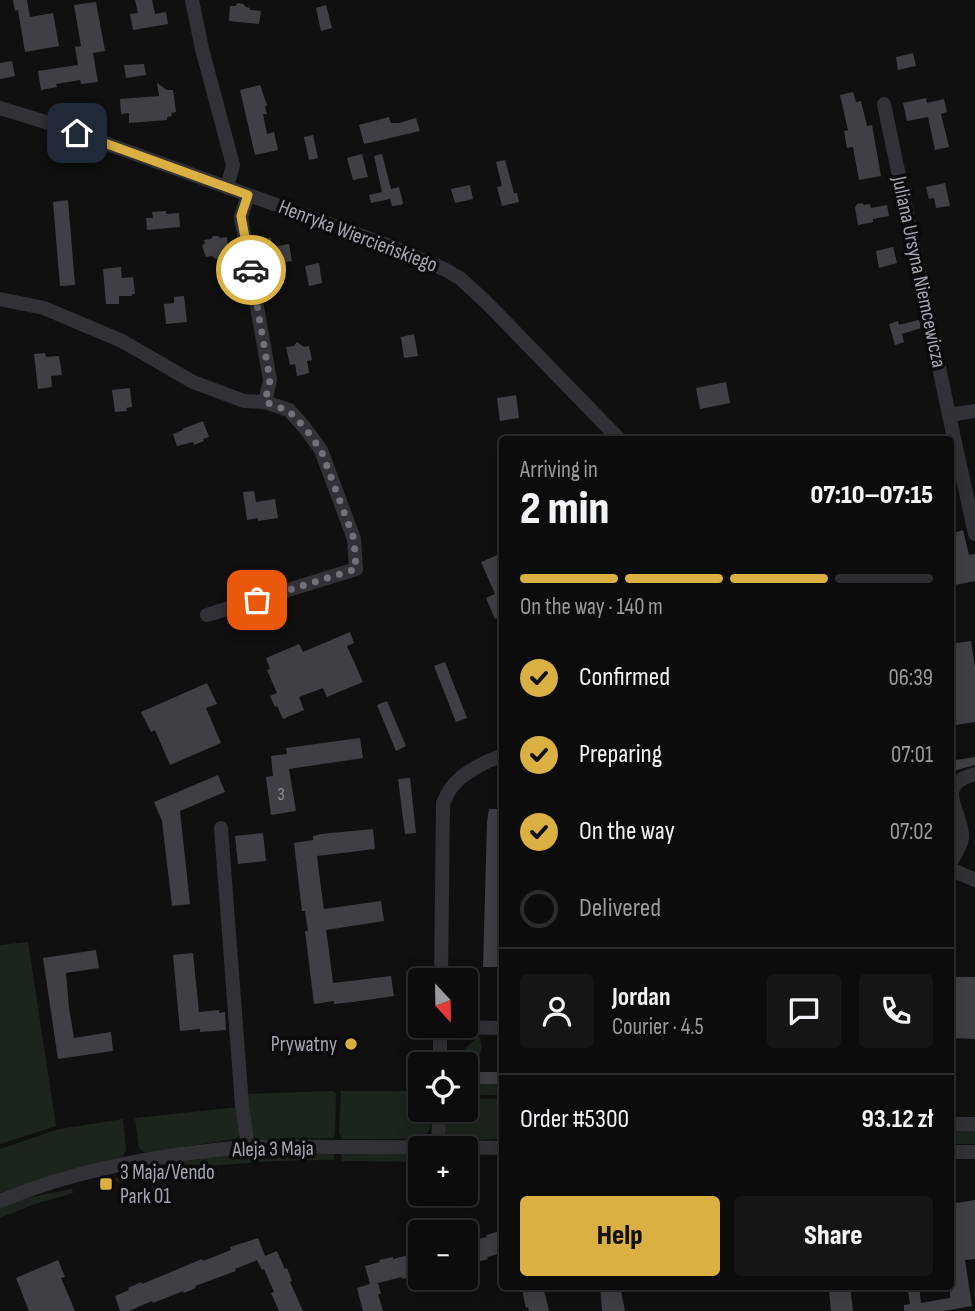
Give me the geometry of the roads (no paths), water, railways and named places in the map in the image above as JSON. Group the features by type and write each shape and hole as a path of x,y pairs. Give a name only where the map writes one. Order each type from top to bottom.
{"street":[{"path":"192,0 202,49 233,165 227,187"},
{"name":"Juliana Ursyna Niemcewicza","path":"884,104 954,436"},
{"name":"Henryka Wiercieńskiego","path":"0,108 38,119 435,264 455,275 488,303 616,436"},
{"path":"248,195 241,216 270,380 265,402"},
{"path":"0,299 44,308 122,341 193,382 244,401 265,402 289,411 321,450 354,539 356,569 207,615"},
{"path":"949,415 975,411"},
{"name":"Juliana Ursyna Niemcewicza","path":"954,438 975,534"},
{"path":"441,968 443,803 459,779 499,757"},
{"path":"954,789 963,778 975,774"},
{"path":"954,808 962,841 954,856"},
{"path":"221,828 242,1105 248,1147"},
{"path":"954,871 975,880"},
{"path":"478,1027 499,1028"},
{"path":"954,1124 975,1124"},
{"name":"Aleja 3 Maja","path":"3,1200 76,1176 133,1162 189,1153 248,1147 408,1147"},
{"name":"Aleja 3 Maja","path":"478,1147 499,1147"},
{"path":"954,1152 975,1152"}],"place":[{"name":"Prywatny","path":"351,1044"},
{"name":"3 Maja/Vendo Park 01","path":"106,1184"}]}
